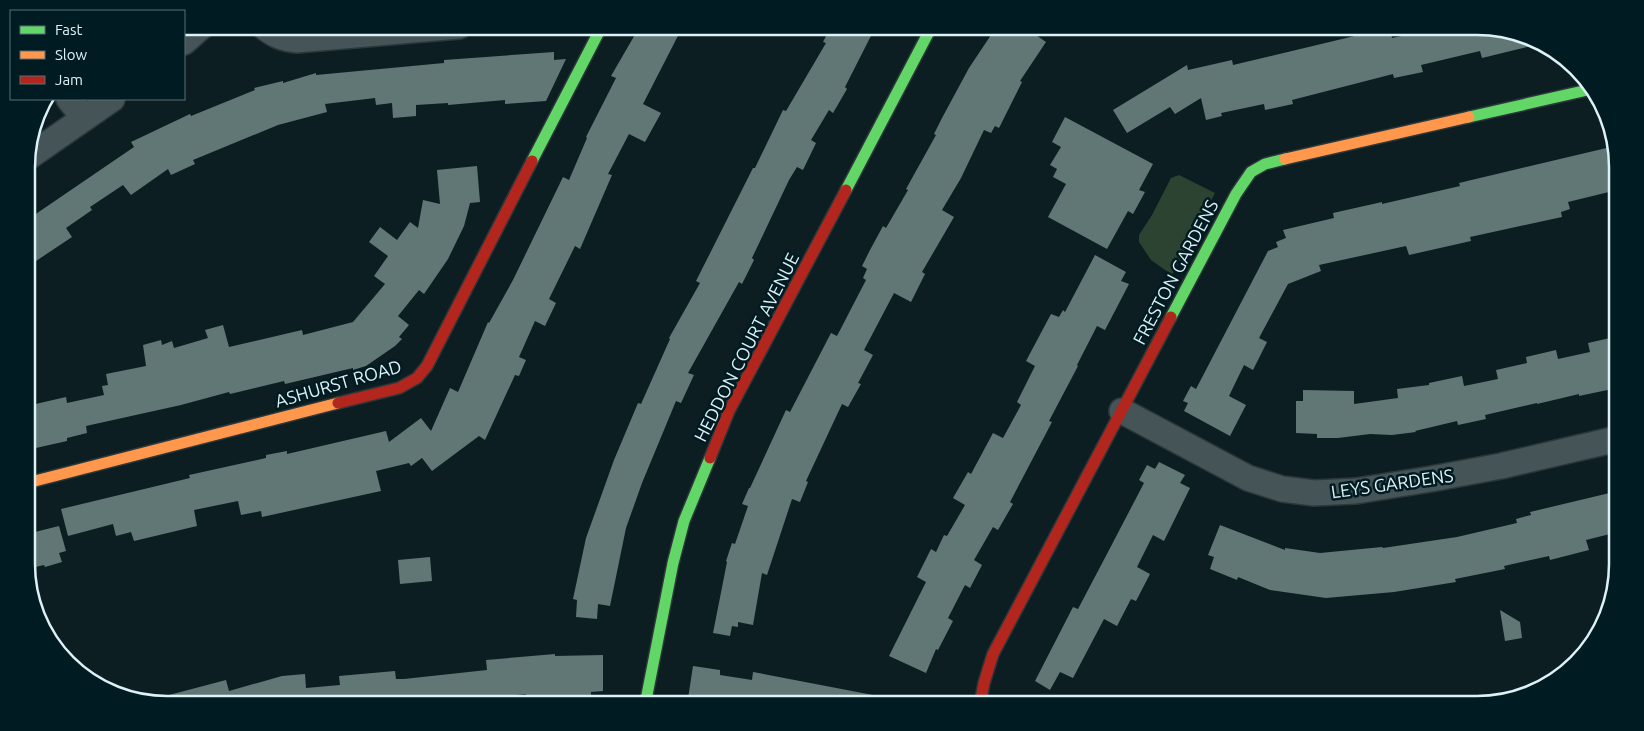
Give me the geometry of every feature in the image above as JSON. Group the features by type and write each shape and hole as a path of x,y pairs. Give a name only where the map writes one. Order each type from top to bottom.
{"street":[{"path":"274,35 284,39 297,40 355,35"},
{"name":"ASHURST ROAD","path":"35,480 398,388 417,378 427,366 596,35"},
{"name":"HEDDON COURT AVENUE","path":"647,696 673,563 684,521 729,411 927,35"},
{"name":"FRESTON GARDENS","path":"982,696 993,654 1194,272 1236,194 1251,172 1265,164 1584,91"},
{"path":"70,100 84,118"},
{"path":"36,152 111,100"},
{"name":"LEYS GARDENS","path":"1122,411 1248,478 1282,489 1314,493 1356,491 1431,479 1501,466 1609,440"}],"green space":[{"path":"1179,175 1215,193 1172,275 1151,260 1139,242 1139,235 1152,215 1171,178"}],"building":[{"path":"635,35 678,35 643,104 661,113 645,142 629,134 608,174 612,175 580,249 575,246 549,299 556,303 545,326 535,321 519,357 526,360 519,376 515,375 485,440 479,436 432,471 422,458 411,466 409,463 376,471 381,491 262,517 261,511 241,515 238,501 194,510 197,526 134,541 131,532 116,536 113,524 68,536 61,509 190,478 189,475 266,458 266,455 287,451 287,454 386,431 389,442 421,418 431,431 450,388 458,392 488,322 513,280 563,177 569,180 586,137 616,78 611,76"},
{"path":"826,35 871,35 845,87 847,89 833,113 829,110 811,140 816,143 803,170 797,167 789,180 752,258 754,260 742,284 739,282 688,373 694,375 681,403 676,401 642,483 626,528 610,606 598,604 597,619 576,617 577,600 573,599 586,538 614,460 638,403 641,404 669,338 700,283 696,281 753,168 755,168 783,110 786,111 826,43 823,42"},
{"path":"991,35 1036,35 1046,42 1020,81 1022,82 999,128 995,126 991,133 984,130 961,178 942,210 954,217 922,272 925,274 911,302 894,293 864,350 873,355 858,383 861,384 848,407 842,404 806,481 808,482 800,502 792,499 767,575 762,573 753,625 738,622 738,627 732,626 730,636 713,633 726,561 732,543 735,544 748,506 742,504 749,488 786,410 790,412 831,333 837,336 866,280 863,278 867,269 862,266 883,226 886,228 908,190 906,189 936,135 934,134 969,68"},
{"path":"1359,35 1392,35 1392,38 1406,35 1485,35 1511,40 1530,46 1482,58 1480,51 1421,65 1423,72 1394,78 1393,74 1292,100 1293,104 1265,110 1264,104 1221,113 1222,116 1206,120 1201,98 1175,114 1170,107 1127,133 1113,110 1187,65 1188,70 1232,60 1233,65"},
{"path":"554,52 554,60 566,59 546,101 505,104 505,100 448,105 448,103 416,105 416,116 393,118 392,103 376,105 375,98 325,104 327,112 278,125 193,160 195,164 171,175 168,169 131,195 123,185 90,207 92,210 66,228 72,237 35,262 35,215 134,147 131,142 190,114 191,116 255,90 254,88 283,81 283,83 316,73 316,75 444,63 444,60"},
{"path":"1065,117 1153,164 1139,190 1145,192 1133,214 1128,211 1107,249 1048,217 1066,184 1053,177 1057,169 1050,165 1061,147 1052,142"},
{"path":"1607,148 1608,150 1609,192 1568,202 1570,209 1561,212 1562,217 1470,237 1471,241 1409,255 1406,246 1319,265 1321,271 1288,284 1259,338 1267,342 1253,370 1244,365 1229,396 1246,405 1230,436 1184,411 1188,403 1183,401 1191,386 1196,389 1268,251 1278,247 1276,242 1286,238 1283,230 1334,218 1333,213 1460,186 1459,183"},
{"path":"477,166 480,202 470,203 464,226 448,259 424,294 419,290 398,316 409,325 399,337 402,339 395,346 366,366 353,370 353,368 285,384 284,381 230,394 229,392 181,405 86,426 87,433 67,438 67,441 35,448 35,404 66,397 67,403 104,395 102,386 108,385 106,374 146,366 143,345 161,340 162,345 172,341 174,348 208,338 205,330 223,325 229,347 302,330 303,335 353,322 385,284 374,276 388,256 369,242 380,227 397,240 410,222 418,228 423,200 440,204 437,170"},
{"path":"1095,255 1126,272 1121,281 1129,284 1105,330 1097,326 1049,421 1052,422 1010,502 1013,504 998,530 993,527 974,560 982,565 970,588 965,585 948,618 953,621 938,650 936,649 926,673 889,656 926,582 917,577 931,549 936,552 944,535 947,536 965,505 953,498 968,472 971,474 993,433 1003,438 1021,405 1017,402 1035,366 1026,361 1051,314 1059,317 1063,310 1065,312"},
{"path":"1609,338 1609,390 1537,403 1485,415 1486,419 1458,425 1457,421 1416,432 1392,435 1370,434 1338,438 1317,438 1317,434 1296,433 1296,401 1303,401 1303,390 1354,391 1354,404 1398,398 1397,389 1429,385 1429,383 1462,376 1464,386 1498,379 1496,370 1527,363 1526,357 1556,350 1558,359 1590,352 1588,343"},
{"path":"1159,462 1185,475 1180,483 1190,488 1164,541 1153,535 1137,567 1150,574 1136,601 1131,599 1117,626 1104,619 1073,678 1060,672 1050,690 1035,681 1073,607 1078,609 1144,483 1139,480 1147,465 1155,469"},
{"path":"1609,493 1609,534 1586,540 1589,550 1550,560 1549,556 1504,566 1505,569 1455,579 1456,582 1394,592 1326,598 1270,590 1238,577 1237,580 1210,569 1214,557 1208,555 1220,525 1285,550 1285,548 1320,553 1383,548 1457,537 1517,523 1516,519 1531,515 1530,512"},
{"path":"59,526 66,551 59,553 62,562 45,567 44,565 35,567 35,532"},
{"path":"430,557 432,581 400,584 398,560"},
{"path":"1500,610 1520,622 1522,638 1505,641"},
{"path":"555,654 555,656 603,655 603,691 591,692 591,695 569,696 526,696 526,694 507,696 166,696 226,680 229,691 282,676 305,674 306,688 340,685 339,676 395,671 396,679 404,679 487,670 486,660"},
{"path":"693,666 720,670 720,675 752,680 753,672 878,696 688,696"}],"traffic: fast":[{"path":"532,161 597,35"},
{"path":"846,190 927,35"},
{"path":"1469,117 1584,91"},
{"path":"1171,317 1236,194 1251,172 1265,164 1285,159"},
{"path":"647,696 673,563 684,521 710,458"}],"traffic: slow":[{"path":"1285,159 1469,117"},
{"path":"35,481 338,403"}],"traffic: jam":[{"path":"338,403 399,388 417,378 427,366 532,161"},
{"path":"710,458 729,411 846,190"},
{"path":"982,696 993,654 1171,317"}]}
